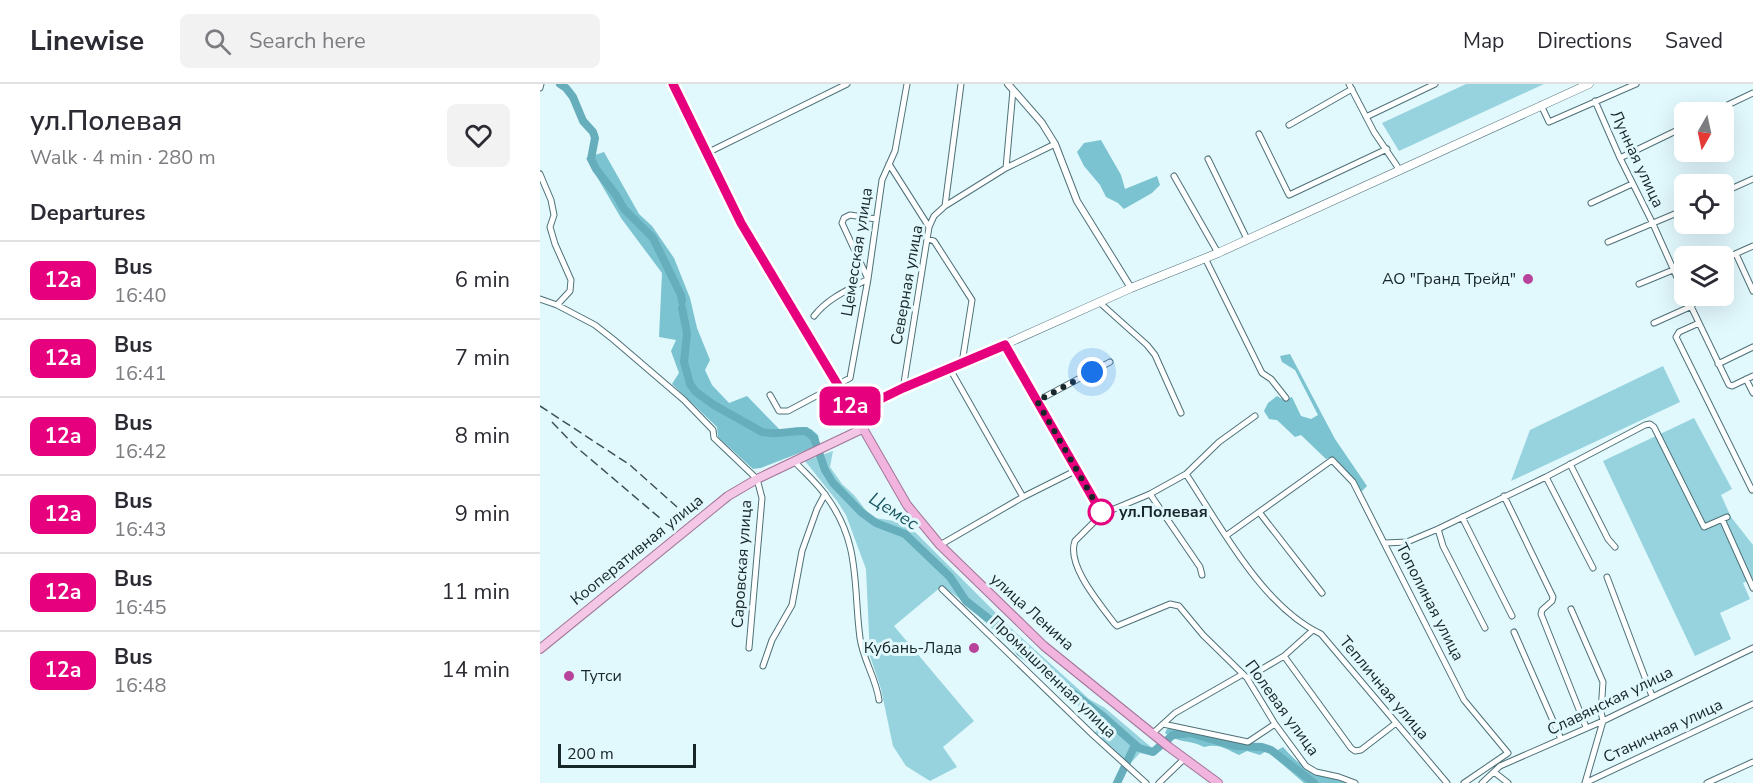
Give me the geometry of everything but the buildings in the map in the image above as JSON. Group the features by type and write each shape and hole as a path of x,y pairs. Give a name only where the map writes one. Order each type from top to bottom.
{"highway":[{"path":"672,84 748,235 854,412"},
{"name":"улица Ленина","path":"854,412 907,505 940,545 1044,646 1168,747 1218,783"}],"main road":[{"path":"854,412 903,388 1131,288 1218,253 1589,84"},
{"name":"Кооперативная улица","path":"540,649 712,507 758,480 862,429"}],"street":[{"path":"707,153 847,84"},
{"name":"Цемесская улица","path":"838,385 850,378 868,279 882,180 895,151 907,84"},
{"name":"Северная улица","path":"903,388 929,227 934,216 945,206 961,84"},
{"path":"1008,84 1042,123 1055,144 1077,201 1131,288"},
{"path":"1366,117 1435,84"},
{"path":"1541,105 1549,122 1636,84"},
{"path":"1289,125 1350,87 1366,117 1400,169"},
{"path":"1006,168 1013,90"},
{"path":"1734,102 1753,93"},
{"name":"Лунная улица","path":"1595,101 1673,270"},
{"path":"1620,158 1674,132"},
{"path":"1259,134 1289,195 1387,149"},
{"path":"945,206 1006,168 1055,144"},
{"path":"1209,159 1247,239"},
{"path":"889,164 929,227"},
{"path":"540,174 551,200 554,215 550,227 571,280 570,291 557,305"},
{"path":"1174,176 1218,253"},
{"path":"1734,188 1753,179"},
{"path":"1591,203 1632,184"},
{"path":"814,316 833,297 868,279 842,223 844,218 850,215 876,219"},
{"path":"1608,242 1674,215"},
{"path":"927,239 934,241 972,300 962,363"},
{"path":"1753,246 1736,254 1753,291"},
{"path":"1205,258 1262,373 1271,379 1286,398"},
{"path":"1639,284 1673,270"},
{"path":"540,299 557,305 595,325 650,370 684,400 713,430 714,438 758,480"},
{"path":"1099,302 1155,355 1181,412"},
{"path":"1654,323 1692,306"},
{"name":"Лунная улица","path":"1692,306 1722,374 1730,386 1746,380"},
{"path":"1699,323 1678,332 1676,337 1752,489"},
{"path":"1005,345 1102,514 1150,494 1186,474 1219,442 1255,416"},
{"path":"1718,364 1753,347"},
{"path":"1037,401 1110,362"},
{"path":"950,369 1023,497"},
{"path":"1753,376 1746,380 1753,393"},
{"path":"770,395 779,411 788,411 838,385"},
{"path":"1385,543 1407,542 1438,529 1650,424 1654,427 1704,527 1724,518 1753,588"},
{"name":"Тополиная улица","path":"1259,512 1332,460 1353,482 1464,700 1508,753 1464,783"},
{"path":"795,462 825,494 851,546 856,574 860,637 864,658 877,689 879,700"},
{"path":"1570,464 1608,539 1615,547"},
{"path":"940,545 1023,497 1077,471"},
{"name":"Тепличная улица","path":"1186,474 1244,562 1272,597 1291,615 1321,634 1447,783"},
{"path":"1546,477 1593,568"},
{"name":"Саровская улица","path":"749,648 762,498 758,480"},
{"path":"763,666 772,640 792,605 802,551 817,509 825,494"},
{"path":"1150,494 1200,567 1202,575"},
{"path":"1504,496 1553,597 1541,614 1586,727"},
{"path":"1227,535 1259,512 1322,593"},
{"name":"Полевая улица","path":"1102,514 1075,541 1074,558 1087,586 1113,623 1120,626 1170,604 1175,604 1245,676 1275,724 1306,766 1316,772 1354,783"},
{"path":"1462,517 1512,616"},
{"path":"1438,529 1443,546 1485,628"},
{"path":"1607,577 1652,696"},
{"name":"Промышленная улица","path":"942,589 1146,783"},
{"path":"1571,609 1603,682 1604,695 1601,712 1603,721 1585,783"},
{"path":"1155,736 1174,713 1284,656 1313,630"},
{"path":"1515,632 1561,739"},
{"name":"Славянская улица","path":"1482,783 1500,766 1603,721 1753,648"},
{"path":"1284,656 1355,751 1361,750 1396,723"},
{"name":"Станичная улица","path":"1585,783 1753,704"},
{"path":"1163,724 1248,742 1275,724"},
{"path":"1159,783 1184,759"},
{"path":"1707,783 1753,762"},
{"path":"1494,772 1508,783"}],"shaded area":[{"path":"1466,84 1544,84 1399,151 1382,123"},
{"path":"1101,140 1121,175 1125,189 1157,176 1160,185 1152,193 1124,209 1106,197 1077,152 1084,143"},
{"path":"604,152 639,214 652,226 674,258 710,360 705,370 712,385 729,403 747,396 779,429 811,429 818,435 820,445 753,469 718,437 717,427 672,384 679,373 671,351 676,340 659,337 662,273 621,218 586,158"},
{"path":"1290,354 1335,439 1367,486 1361,492 1332,457 1326,459 1301,435 1295,437 1277,420 1269,419 1264,411 1268,403 1277,396 1284,400 1292,397 1301,416 1311,419 1318,415 1295,370 1282,362 1280,356"},
{"path":"1663,366 1680,402 1511,481 1530,430"},
{"path":"1694,418 1732,489 1721,495 1731,517 1753,545 1753,578 1743,583 1750,599 1720,613 1731,639 1695,656 1603,461"},
{"path":"833,451 830,467 868,513 876,518 910,527 1014,631 1089,699 1105,708 1158,753 1153,756 1140,753 1129,765 1094,733 1101,726 963,601 942,586 894,626 974,721 943,747 957,767 930,781 906,766 893,746 881,689 870,656 866,569 846,515 805,461"},
{"path":"1177,728 1238,742 1258,744 1266,751 1260,755 1247,751 1239,755 1222,747 1204,747 1175,739 1165,733 1167,729"},
{"path":"1283,747 1306,767 1350,783 1304,783 1274,757 1276,751"}],"waterway":[{"name":"Цемес","path":"560,84 573,97 583,121 593,132 595,138 591,159 596,169 624,209 653,238 682,301"},
{"name":"Цемес","path":"682,308 687,333 684,362 690,384 696,392 762,432 806,431 814,438 825,470 833,483 861,512 876,523 905,534 950,577 966,601 1007,633 1020,652 1104,717 1139,748 1153,752 1173,735 1190,733 1235,746 1262,747 1271,750 1314,783"},
{"name":"Цемес","path":"1117,783 1135,745"}],"railway":[{"path":"540,406 630,465 677,507"},
{"path":"552,422 575,446 661,519"}],"bus line":[{"name":"12а","path":"673,84 741,223 854,412 903,388 1005,345 1102,514"}],"place":[{"name":"АО \"Гранд Трейд\"","path":"1528,279"},
{"name":"ул.Полевая","path":"1101,512"},
{"name":"Кубань-Лада","path":"974,648"},
{"name":"Тутси","path":"569,676"}],"route":[{"path":"1092,372 1037,401 1102,514 1101,512"}]}
